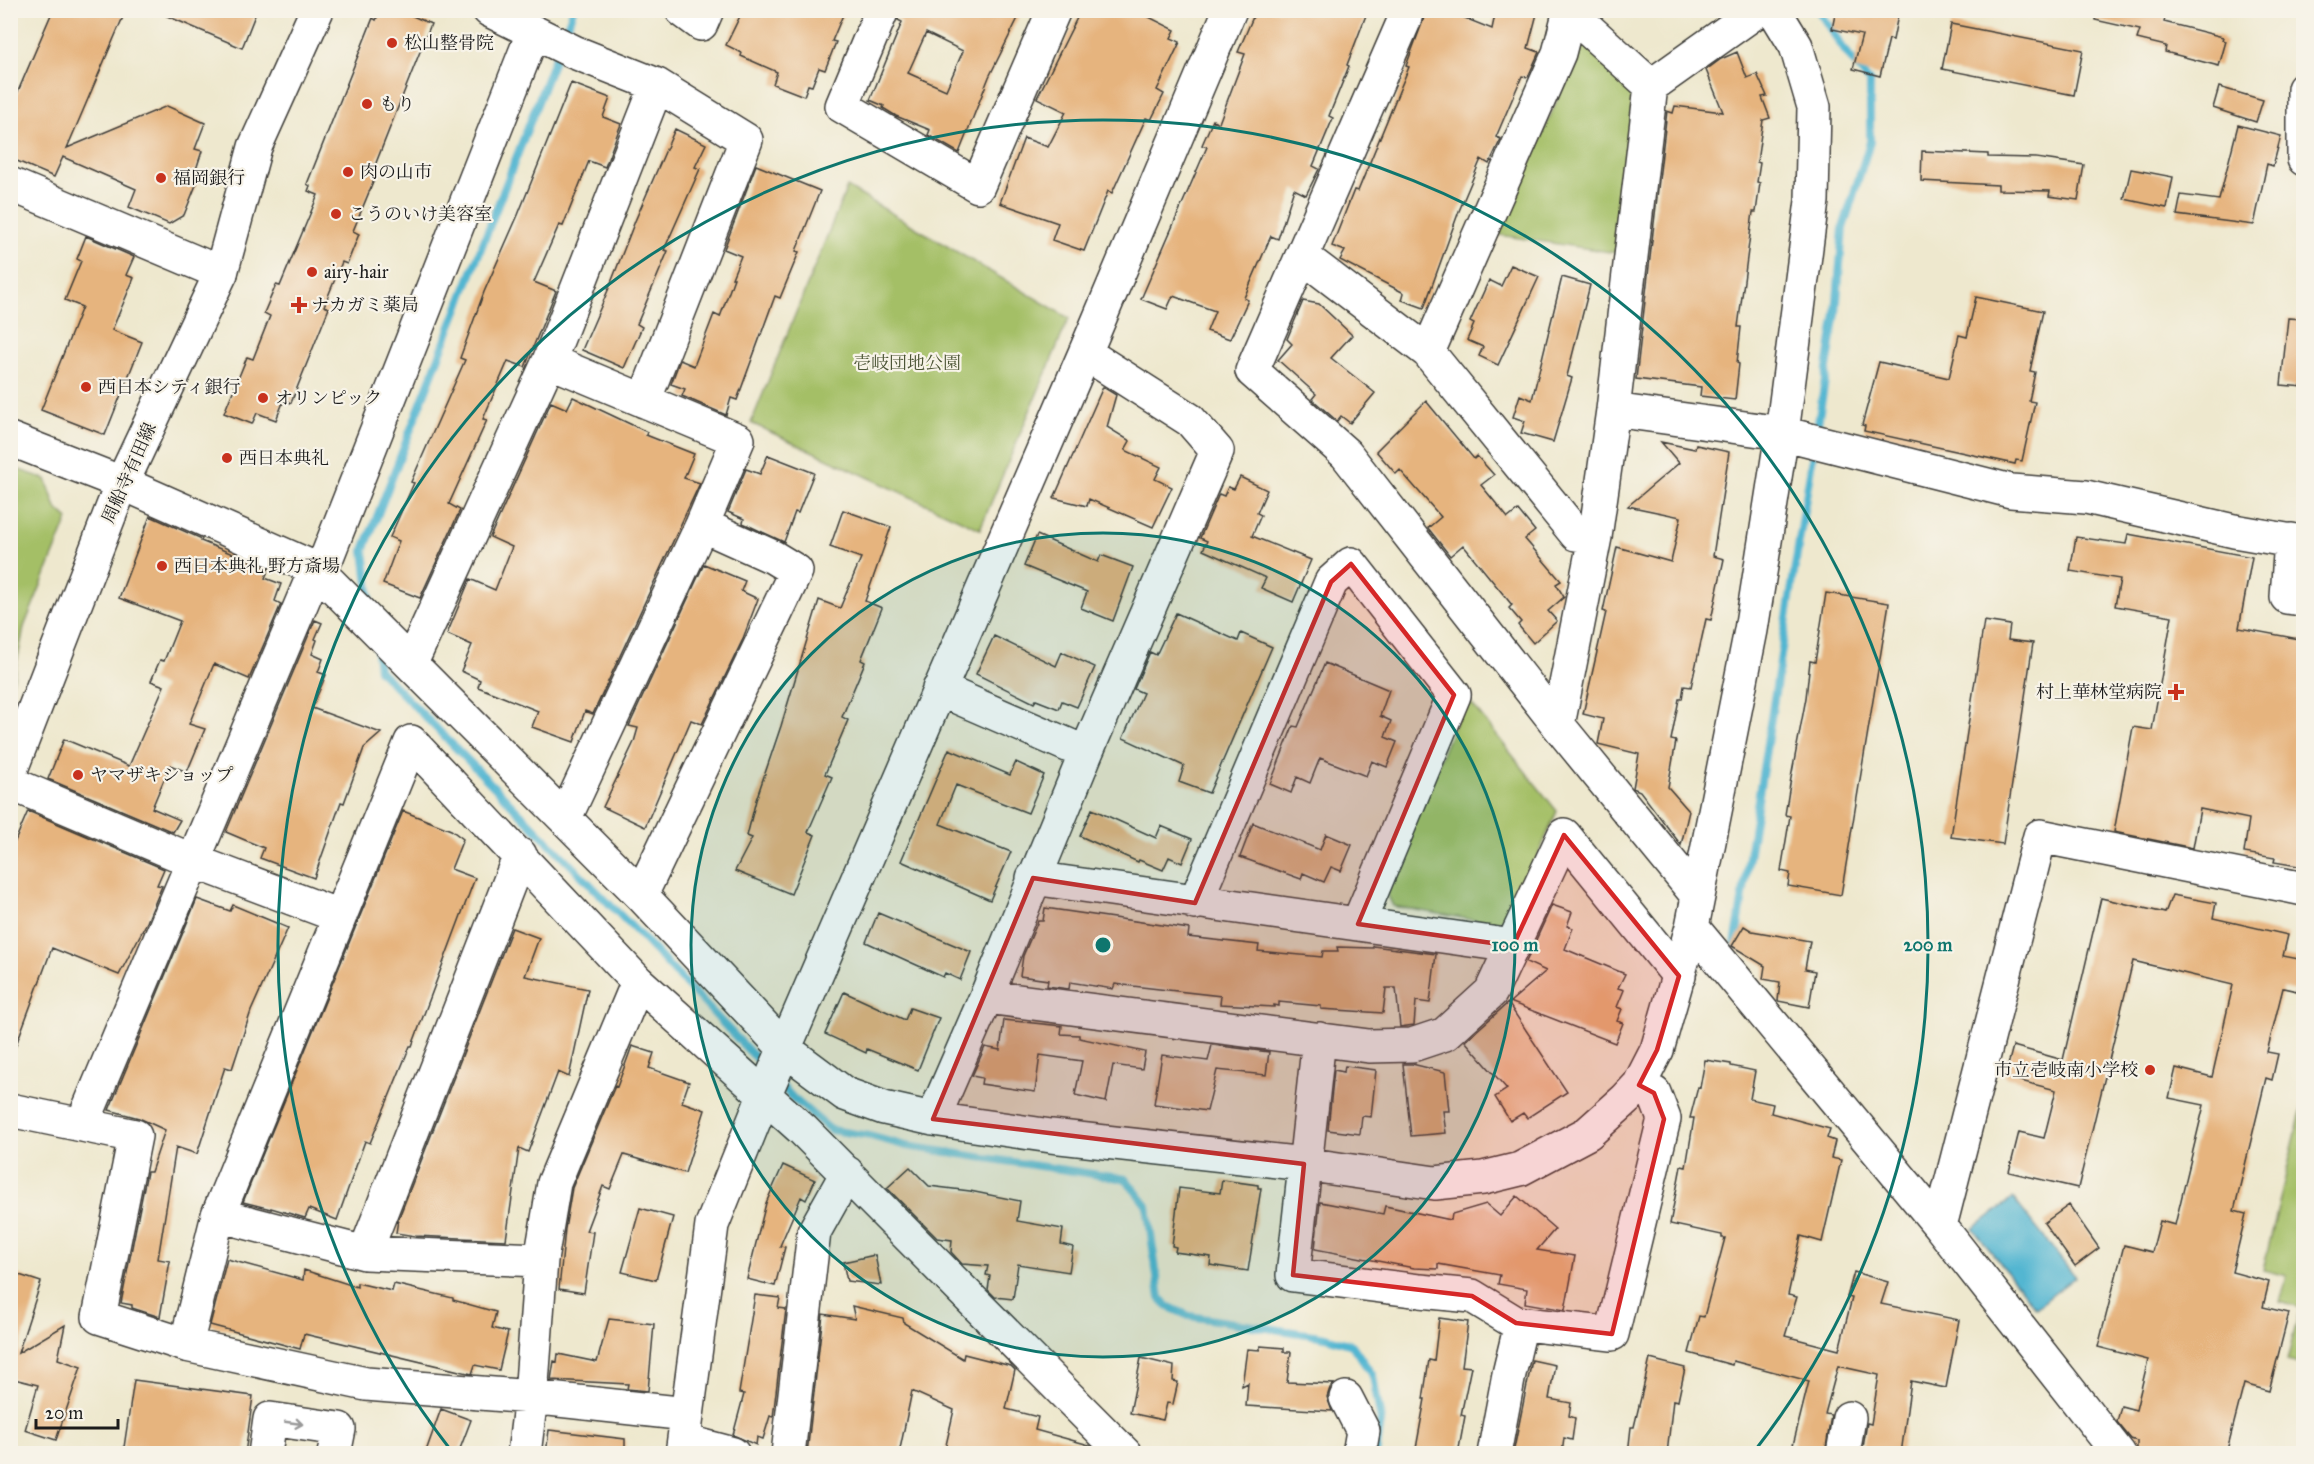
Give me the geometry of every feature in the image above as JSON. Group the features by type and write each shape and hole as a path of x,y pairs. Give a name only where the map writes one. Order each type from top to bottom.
{"street":[{"name":"周船寺有田線","path":"10,772 122,483 221,273 255,147 317,10"},
{"path":"489,10 574,52 657,85 746,140 644,401"},
{"path":"682,10 701,24 707,10"},
{"path":"882,10 842,106 978,186 1054,10"},
{"path":"684,1436 712,1225 764,1096 786,1050 1230,10"},
{"path":"1407,10 1252,372 1346,454 1558,725 1697,895"},
{"path":"1558,725 1595,537 1613,410 1650,86 1758,10"},
{"path":"10,439 122,483 316,569 641,895 786,1050 845,1094 884,1108 933,1119 1051,1136 1304,1164 1435,1183 1483,1178 1520,1169 1588,1133 1639,1085 1657,1050 1692,927 1751,630 1803,438 1814,107 1796,46 1774,10"},
{"path":"1428,352 1559,53 1568,12 1650,86"},
{"path":"82,1125 316,569 327,557 533,33"},
{"path":"400,652 549,361 657,85"},
{"path":"2304,89 2304,159"},
{"path":"10,184 221,273"},
{"path":"1302,256 1428,352 1576,534 1595,537"},
{"path":"933,1119 986,997 1086,753 1217,451 1190,420 1085,353"},
{"path":"549,361 738,440 702,525 565,818"},
{"path":"1613,410 1803,438 2011,491 2086,497 2234,531 2297,542 2287,597 2304,599"},
{"path":"641,895 796,571 773,557 702,525"},
{"path":"1195,903 1331,582 1351,564 1454,695 1358,924"},
{"path":"939,689 1086,753"},
{"path":"186,1345 218,1215 411,742 639,982 803,1130 1125,1454"},
{"path":"10,783 193,861 339,916"},
{"path":"986,997 1369,1046 1412,1046 1445,1034 1491,992 1564,835 1679,976"},
{"path":"1940,1226 2040,836 2304,889"},
{"path":"365,1253 520,855"},
{"path":"1033,878 1195,903 1514,946"},
{"path":"1692,927 1940,1226 2119,1454"},
{"path":"524,1454 531,1397 541,1260 554,1184 639,982"},
{"path":"1319,1039 1293,1275 1420,1292 1472,1296 1521,1324 1612,1334 1664,1119 1654,1093 1639,1085"},
{"path":"10,1110 135,1136 99,1317 186,1345 366,1384 531,1397 684,1436 733,1454"},
{"path":"789,1454 814,1232 847,1173"},
{"path":"218,1215 365,1253 541,1260"},
{"path":"1494,1454 1521,1324"},
{"path":"1346,1398 1363,1431 1359,1454"},
{"path":"1843,1454 1849,1418"},
{"path":"265,1454 270,1419 339,1429 334,1454"}],"highlighted area":[{"path":"1351,564 1454,695 1358,924 1513,946 1564,835 1679,976 1657,1050 1639,1085 1654,1093 1664,1119 1612,1334 1516,1323 1472,1296 1293,1275 1304,1164 933,1119 1033,878 1195,903 1331,582"}],"green space":[{"path":"1577,31 1635,86 1616,253 1499,235 1573,63"},
{"name":"壱岐団地公園","path":"847,187 1069,318 980,529 751,423"},
{"path":"11,467 46,479 56,508 68,519 24,627 11,685"},
{"path":"1466,697 1557,811 1515,909 1497,924 1393,906 1385,890"},
{"path":"2303,1103 2304,1365 2287,1361 2300,1308 2280,1302 2287,1276 2263,1270"}],"water":[{"path":"2013,1198 2075,1277 2036,1308 1973,1229"}],"building":[{"path":"53,10 126,10 67,148 167,106 205,123 195,149 202,151 193,179 198,180 184,215 169,224 129,207 136,189 63,157 54,177 10,158 10,110"},
{"path":"153,10 257,10 242,48"},
{"path":"380,10 399,10 431,24 372,173 376,175 353,231 359,234 347,264 342,262 324,306 329,308 291,403 284,400 276,420 257,413 252,424 224,413 247,357 253,359 270,316 264,313 276,285 280,286 318,195 308,191 310,186 307,184 373,18 376,20"},
{"path":"743,10 845,10 832,41 836,42 825,70 819,68 812,86 808,85 804,96 773,84 777,72 741,56 742,53 726,45"},
{"path":"900,10 1022,10 989,77 959,153 928,135 930,130 896,116 883,108 884,106 870,100 902,22 898,20","holes":["926,33 963,51 946,90 908,73"]},
{"path":"1081,10 1135,10 1175,30 1171,38 1180,42 1157,90 1164,94 1151,120 1146,118 1112,193 1108,191 1084,251 1052,240 1058,223 1000,203 1024,138 1048,147 1066,112 1037,98"},
{"path":"1256,10 1368,10 1329,116 1333,118 1313,166 1319,169 1306,195 1294,189 1278,239 1271,236 1244,298 1248,300 1230,339 1207,331 1215,311 1173,296 1167,309 1141,299 1207,147 1202,145 1213,120 1219,123 1245,54 1238,52"},
{"path":"1427,10 1445,10 1492,29 1496,10 1538,10 1528,48 1539,52 1528,77 1522,76 1496,137 1501,139 1489,164 1481,159 1459,211 1424,308 1402,300 1404,293 1340,260 1345,251 1332,246 1354,190 1358,191 1409,67 1406,66"},
{"path":"1836,10 1899,10 1893,40 1889,39 1880,76 1853,69 1862,35 1832,29"},
{"path":"2096,10 2167,10 2164,22 2223,37 2222,40 2226,41 2219,66 2165,52 2166,46 2137,39 2140,30 2095,20"},
{"path":"1951,24 2083,50 2074,95 1942,69"},
{"path":"1737,52 1747,78 1757,74 1767,96 1762,97 1770,118 1763,120 1757,162 1760,163 1757,182 1760,183 1756,212 1753,212 1738,327 1741,327 1735,400 1700,396 1701,387 1636,379 1667,111 1673,113 1675,106 1723,112 1706,70 1721,59"},
{"path":"571,83 610,98 603,117 621,124 605,167 589,161 563,226 559,225 534,282 556,291 525,367 508,361 483,419 487,420 449,504 460,510 420,598 383,584 399,541 390,537 414,483 411,482 465,360 460,358 484,292"},
{"path":"2219,87 2263,100 2256,122 2213,108"},
{"path":"2238,125 2281,136 2273,166 2267,164 2254,225 2177,215 2181,195 2219,200"},
{"path":"675,129 706,144 695,167 700,169 664,250 668,251 637,324 642,327 624,368 582,350"},
{"path":"1922,151 1988,154 1988,157 2036,158 2084,165 2078,200 2049,196 2050,191 1998,190 1998,185 1921,181"},
{"path":"756,165 820,191 780,298 775,296 737,400 731,398 726,415 682,396 685,389 671,384 680,360 694,366 714,314 720,317 741,256 724,249"},
{"path":"2131,169 2173,177 2167,208 2124,199"},
{"path":"86,236 134,257 126,275 134,278 112,330 142,342 105,435 41,410 82,307 65,300 81,261 77,259"},
{"path":"1511,265 1539,277 1498,365 1479,356 1483,347 1467,340 1474,324 1470,322 1489,280 1501,286"},
{"path":"1562,277 1590,285 1567,376 1572,378 1553,442 1521,433 1525,421 1513,417 1520,395 1532,400"},
{"path":"1976,297 2043,311 2030,371 2035,372 2029,401 2035,402 2022,461 2016,460 2015,464 1864,431 1865,426 1862,425 1879,362 1949,378 1959,335 1967,337"},
{"path":"1303,301 1319,304 1352,335 1331,358 1375,393 1350,423 1341,416 1337,421 1312,399 1316,394 1278,360 1292,344 1287,339"},
{"path":"2288,318 2304,319 2304,387 2281,385"},
{"path":"1103,387 1116,395 1107,427 1130,441 1125,450 1161,467 1155,479 1172,487 1153,527 1089,499 1087,506 1054,498"},
{"path":"573,397 647,432 646,435 694,454 684,478 700,483 593,714 585,711 574,742 532,727 538,711 478,687 480,680 461,671 472,645 447,634 470,579 495,590 512,547 490,537 551,402 567,409"},
{"path":"1426,401 1474,459 1477,456 1494,475 1481,485 1508,518 1518,510 1535,531 1525,539 1561,581 1556,584 1564,597 1548,611 1557,621 1533,643 1518,625 1521,622 1509,608 1512,605 1463,545 1450,556 1428,528 1441,517 1400,470 1396,474 1376,451"},
{"path":"1661,442 1695,449 1696,445 1729,452 1713,556 1724,559 1711,620 1706,619 1691,687 1684,686 1682,699 1679,699 1671,740 1676,741 1668,787 1689,811 1681,845 1640,791 1633,788 1639,754 1598,744 1603,719 1583,714 1606,612 1603,611 1617,547 1671,562 1681,517 1628,506 1679,463"},
{"path":"768,455 814,473 798,513 795,512 784,542 743,523 744,519 728,512 746,469 760,474"},
{"path":"1240,477 1267,490 1257,513 1261,515 1252,536 1311,560 1293,602 1261,588 1266,578 1203,550 1207,541 1200,538 1219,494 1224,496 1228,487 1234,489"},
{"path":"843,510 891,527 865,601 882,608 861,660 865,662 842,717 848,720 825,774 832,777 808,832 815,835 791,894 735,871 752,838 747,836 756,800 819,600 840,608 861,558 830,547"},
{"path":"150,516 202,539 201,541 269,569 265,578 281,584 275,601 281,604 249,679 214,664 189,724 205,729 187,772 170,765 152,808 180,820 173,832 48,779 64,739 129,766 164,686 151,681 160,660 164,661 180,621 119,598"},
{"path":"2128,534 2252,557 2239,628 2304,640 2304,867 2274,862 2275,858 2244,853 2249,819 2200,809 2193,848 2114,832 2133,727 2152,730 2172,616 2115,606 2120,579 2070,571 2076,537 2126,544"},
{"path":"1037,535 1098,562 1101,555 1133,567 1113,621 1081,608 1087,592 1024,566"},
{"path":"704,564 745,581 741,591 758,599 742,641 702,724 691,720 645,827 603,807 634,742 638,728 629,726"},
{"path":"1826,593 1889,603 1841,895 1788,886 1790,873 1781,871 1790,816 1785,815 1806,698 1810,661 1815,662"},
{"path":"1176,613 1238,641 1241,633 1272,647 1209,793 1179,782 1184,766 1123,738 1143,693 1134,689 1150,652 1156,655"},
{"path":"315,620 322,623 312,654 323,659 318,672 326,675 312,708 381,733 364,748 344,803 341,802 314,878 260,858 264,848 226,832"},
{"path":"1984,621 2010,625 2008,640 2033,643 2003,844 1951,837"},
{"path":"994,636 1056,666 1062,652 1095,667 1077,707 1062,701 1059,709 1036,700 1034,703 976,674"},
{"path":"1325,663 1389,690 1380,716 1391,721 1385,737 1397,742 1387,767 1372,761 1366,776 1320,758 1310,783 1297,777 1291,793 1270,784 1293,726 1298,727"},
{"path":"949,749 1010,775 1016,762 1044,775 1028,813 956,785 940,824 1011,852 990,900 901,861"},
{"path":"1092,809 1156,838 1161,826 1192,839 1182,863 1169,857 1163,870 1139,860 1138,862 1080,836"},
{"path":"28,811 164,869 157,885 162,886 147,922 119,975 52,948 13,1053 10,1053 10,853"},
{"path":"403,811 451,830 463,839 451,869 475,878 412,1046 410,1046 370,1143 365,1141 337,1220 309,1209 305,1218 243,1202"},
{"path":"1253,823 1320,850 1326,834 1352,845 1341,871 1331,867 1324,882 1303,873 1301,879 1240,857"},
{"path":"2172,895 2216,903 2213,918 2288,935 2283,956 2304,960 2297,991 2283,988 2267,1052 2278,1054 2272,1080 2266,1078 2234,1211 2246,1214 2232,1272 2269,1282 2263,1307 2289,1313 2269,1391 2244,1384 2226,1454 2137,1454 2137,1441 2131,1439 2117,1422 2121,1406 2136,1410 2148,1360 2098,1347 2124,1245 2152,1252 2160,1221 2175,1225 2204,1105 2169,1098 2176,1068 2212,1077 2233,985 2133,961 2078,1188 2009,1172 2019,1132 2044,1138 2056,1090 2005,1077 2013,1046 2063,1060 2101,898 2165,913"},
{"path":"197,899 230,911 233,905 288,928 251,1011 232,1069 225,1067 197,1154 176,1147 158,1259 170,1261 160,1317 132,1308 132,1305 121,1303 147,1172 151,1172 165,1130 139,1118 109,1110"},
{"path":"1552,905 1572,912 1567,926 1573,928 1565,949 1625,974 1618,988 1624,990 1617,1007 1622,1009 1617,1021 1623,1023 1615,1043 1510,1002 1546,971 1526,962"},
{"path":"1045,908 1189,929 1188,937 1259,945 1258,951 1322,957 1323,951 1338,951 1337,947 1373,948 1373,946 1436,954 1430,1003 1416,1001 1414,1025 1400,1027 1396,988 1386,988 1383,1013 1321,1009 1321,1006 1279,1002 1279,1006 1274,1005 1274,1007 1220,1004 1221,996 1115,984 1113,989 1070,982 1069,989 1047,986 1048,980 1020,976 1023,956 1038,921 1043,921"},
{"path":"878,913 971,952 960,980 945,973 943,977 866,942"},
{"path":"1744,926 1752,931 1810,941 1805,969 1815,971 1809,1007 1778,1001 1780,982 1763,979 1765,966 1732,946"},
{"path":"512,928 539,938 525,976 588,989 569,1077 558,1072 528,1152 519,1148 506,1240 396,1233 398,1220"},
{"path":"844,992 905,1020 910,1008 939,1018 918,1070 867,1049 866,1053 825,1034"},
{"path":"1508,1003 1567,1092 1527,1118 1523,1113 1510,1121 1495,1097 1507,1089 1465,1041"},
{"path":"1004,1020 1062,1026 1061,1034 1079,1035 1079,1038 1145,1052 1142,1069 1113,1065 1106,1102 1075,1095 1082,1061 1040,1055 1035,1092 981,1084 982,1078 972,1076 985,1047 1000,1050"},
{"path":"1212,1045 1269,1052 1266,1075 1217,1070 1207,1111 1154,1104 1162,1055 1208,1061"},
{"path":"632,1046 654,1053 649,1068 689,1082 682,1102 705,1110 685,1173 624,1155 610,1189 603,1186 586,1231 593,1232 584,1293 559,1289 572,1188 615,1086 617,1087"},
{"path":"1705,1060 1755,1071 1750,1099 1773,1104 1771,1113 1830,1129 1827,1138 1835,1141 1831,1158 1841,1160 1822,1242 1801,1236 1788,1295 1797,1297 1785,1336 1839,1350 1852,1298 1847,1297 1854,1272 1888,1282 1881,1304 1959,1320 1946,1388 1911,1381 1901,1454 1862,1454 1867,1423 1871,1424 1879,1375 1838,1366 1825,1414 1831,1415 1825,1454 1809,1454 1792,1449 1809,1381 1733,1361 1732,1365 1689,1353 1699,1316 1704,1317 1725,1238 1722,1238 1722,1235 1670,1224 1681,1166 1686,1167 1694,1118 1690,1118 1698,1087 1700,1088"},
{"path":"1403,1064 1445,1072 1449,1111 1443,1111 1446,1133 1411,1136"},
{"path":"1345,1066 1376,1070 1371,1117 1362,1116 1360,1134 1328,1130 1334,1070 1344,1072"},
{"path":"783,1165 815,1180 806,1200 801,1197 780,1246 785,1247 775,1286 747,1279 766,1203"},
{"path":"910,1167 929,1186 1020,1201 1017,1221 1063,1229 1061,1244 1073,1247 1069,1272 1018,1264 1013,1299 995,1297 988,1290 990,1276 986,1275 988,1266 962,1264 951,1252 952,1240 937,1238 887,1188"},
{"path":"1222,1180 1258,1185 1258,1188 1261,1188 1248,1271 1210,1265 1211,1257 1175,1252 1176,1247 1172,1246 1179,1188 1220,1193"},
{"path":"1517,1196 1555,1229 1537,1250 1575,1256 1565,1310 1525,1303 1527,1289 1498,1284 1500,1275 1438,1264 1438,1269 1414,1268 1315,1249 1320,1202 1383,1214 1385,1206 1451,1220 1452,1214 1486,1204 1500,1216"},
{"path":"2069,1205 2099,1248 2075,1266 2044,1223"},
{"path":"640,1208 673,1217 656,1280 622,1272"},
{"path":"875,1255 881,1285 847,1281 843,1262"},
{"path":"227,1259 303,1280 304,1270 357,1287 357,1283 392,1291 394,1284 453,1298 453,1300 496,1312 492,1328 508,1332 499,1370 475,1365 472,1374 304,1334 300,1349 210,1325"},
{"path":"10,1272 41,1282 18,1353 65,1325 58,1359 81,1367 56,1440 25,1430 38,1385 10,1378"},
{"path":"755,1295 780,1298 778,1308 786,1309 773,1417 770,1416 763,1439 757,1437 756,1445 733,1435 744,1394 739,1393"},
{"path":"852,1306 903,1318 904,1323 963,1359 964,1354 1011,1366 1015,1370 1006,1409 1038,1417 1035,1430 1089,1445 1094,1449 1094,1454 944,1454 954,1410 912,1391 899,1454 807,1454 823,1314 855,1319"},
{"path":"1439,1318 1468,1322 1462,1366 1471,1367 1461,1415 1465,1416 1458,1454 1415,1454 1429,1360 1434,1361"},
{"path":"609,1319 654,1324 648,1391 627,1389 628,1384 551,1380 554,1361 557,1362 558,1354 597,1362"},
{"path":"1260,1346 1284,1348 1284,1352 1291,1352 1287,1382 1334,1384 1327,1397 1332,1411 1246,1406 1248,1383 1242,1386 1247,1349 1260,1350"},
{"path":"1141,1358 1174,1366 1173,1381 1178,1382 1173,1404 1167,1403 1163,1420 1130,1413"},
{"path":"1650,1359 1685,1368 1678,1401 1673,1400 1667,1454 1628,1454 1631,1427 1634,1427"},
{"path":"1532,1360 1555,1365 1549,1399 1571,1403 1569,1416 1575,1418 1572,1440 1564,1438 1562,1454 1513,1454"},
{"path":"134,1380 253,1396 245,1454 123,1454"},
{"path":"441,1409 471,1420 458,1454 425,1454"},
{"path":"549,1430 625,1439 625,1454 546,1454"}],"waterway":[{"path":"563,38 573,10"},
{"path":"1816,435 1836,313 1843,228 1870,142 1870,83 1818,10"},
{"path":"371,609 364,550 558,50"},
{"path":"1735,945 1814,447"},
{"path":"376,643 379,670 636,931 767,1070"},
{"path":"777,1081 793,1098 831,1130 870,1136 906,1146 1126,1179 1147,1206 1160,1298 1167,1306 1189,1316 1326,1337 1352,1345 1373,1376 1381,1420 1376,1454"}],"place":[{"name":"松山整骨院","path":"392,43"},
{"name":"もり","path":"367,104"},
{"name":"肉の山市","path":"348,172"},
{"name":"福岡銀行","path":"161,178"},
{"name":"こうのいけ美容室","path":"336,214"},
{"name":"airy-hair","path":"312,272"},
{"name":"ナカガミ薬局","path":"299,305"},
{"name":"西日本シティ銀行","path":"86,387"},
{"name":"オリンピック","path":"263,398"},
{"name":"西日本典礼","path":"227,458"},
{"name":"西日本典礼 野方斎場","path":"162,566"},
{"name":"村上華林堂病院","path":"2176,692"},
{"name":"ヤマザキショップ","path":"78,775"},
{"name":"市立壱岐南小学校","path":"2150,1070"}]}
